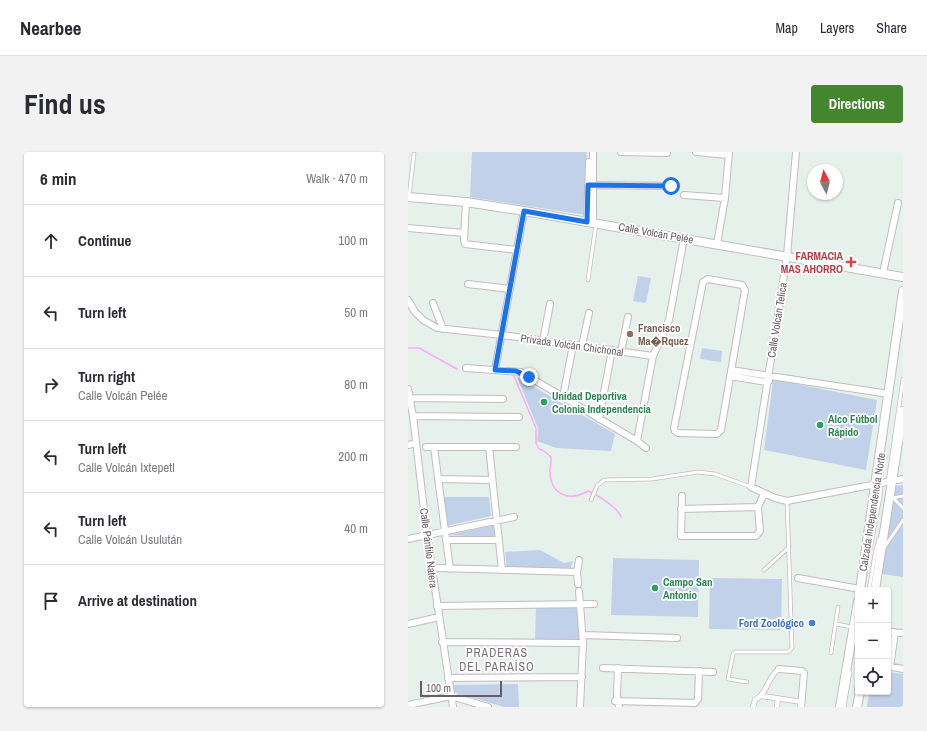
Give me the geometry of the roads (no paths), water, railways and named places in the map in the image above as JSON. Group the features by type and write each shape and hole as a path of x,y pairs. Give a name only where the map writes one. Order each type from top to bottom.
{"street":[{"path":"589,152 592,222"},
{"path":"591,185 593,152"},
{"path":"621,152 667,153"},
{"path":"696,152 728,154 725,198 717,244"},
{"name":"Calle Volcán Telica","path":"751,488 787,256 796,152"},
{"path":"591,185 671,186"},
{"path":"684,195 725,198"},
{"name":"Calle Volcán Pelée","path":"409,197 466,202 592,222 903,277"},
{"path":"466,202 464,240 468,245 517,250"},
{"path":"883,273 898,204"},
{"path":"495,370 524,211"},
{"path":"408,228 464,233"},
{"path":"636,441 653,356 669,320 684,238"},
{"path":"708,279 744,286 731,373 720,433 675,431 674,428 703,282 708,279"},
{"path":"468,284 510,289"},
{"name":"Calzada Independencia Norte","path":"861,587 878,483 903,291"},
{"name":"Privada Volcán Chichonal","path":"408,300 415,312 423,320 437,328 502,335 653,356"},
{"path":"433,303 443,329"},
{"path":"543,341 550,304"},
{"path":"582,346 589,313"},
{"path":"621,352 628,317"},
{"path":"563,398 573,345"},
{"path":"599,419 612,350"},
{"path":"466,368 521,372 646,448"},
{"path":"731,373 767,379 776,377 889,394"},
{"name":"Calle Pánfilo Natera","path":"408,388 413,416 438,618 452,707"},
{"path":"410,398 503,399"},
{"name":"Calzada Independencia Norte","path":"875,587 891,498 890,481 901,439 903,411"},
{"path":"413,416 520,417"},
{"path":"408,444 416,443"},
{"path":"426,447 516,448"},
{"path":"434,447 450,569"},
{"path":"489,447 502,570"},
{"path":"751,488 764,494 787,500 903,479"},
{"path":"438,480 492,480"},
{"path":"682,496 682,536 724,537 758,534 758,507 764,494"},
{"path":"681,509 758,507"},
{"path":"408,539 514,517"},
{"path":"446,540 499,540"},
{"path":"579,560 577,572 583,636 580,707"},
{"path":"438,568 577,572"},
{"path":"798,578 855,589"},
{"path":"437,606 594,604"},
{"path":"408,624 438,618"},
{"path":"840,707 855,620"},
{"path":"890,659 893,632 903,633"},
{"path":"583,636 677,638"},
{"path":"442,642 583,643"},
{"path":"891,667 903,669"},
{"path":"603,668 712,672"},
{"path":"618,668 617,702 695,703 698,699 699,671"},
{"path":"753,707 755,700 762,696 772,673 779,669 802,671 804,673 802,704 762,696"},
{"path":"448,678 582,677"},
{"path":"857,707 859,695"},
{"path":"408,705 451,696 488,707"},
{"path":"777,707 778,698"}],"lane":[{"path":"409,197 414,154"},
{"path":"588,280 592,222"},
{"path":"878,483 903,319"},
{"path":"870,587 890,481 903,379"},
{"path":"591,500 597,486 604,480 652,479 698,472 715,474 751,488"},
{"path":"891,498 903,496"},
{"path":"891,498 903,508"},
{"path":"747,682 728,679 733,654 736,652 788,652 792,648 793,639 787,500"},
{"path":"881,553 903,520"},
{"path":"764,570 786,551 788,547"},
{"path":"831,653 838,607"},
{"path":"844,707 857,623"},
{"path":"836,624 854,627"},
{"path":"854,707 856,695"}],"waterway":[{"path":"408,348 419,348 457,369"},
{"path":"513,374 536,428 536,443 539,449 551,457 551,480 557,491 568,496 574,496 588,491 612,506 621,517"}],"place":[{"name":"FARMACIA MAS AHORRO","path":"851,262"},
{"name":"Francisco Ma�Rquez","path":"630,334"},
{"name":"Unidad Deportiva Colonia Independencia","path":"544,402"},
{"name":"Alco Fútbol Rápido","path":"820,425"},
{"name":"Campo San Antonio","path":"655,588"},
{"name":"Ford Zoológico","path":"812,623"}],"district":[{"name":"PRADERAS DEL PARAÍSO","path":"497,660"}]}
